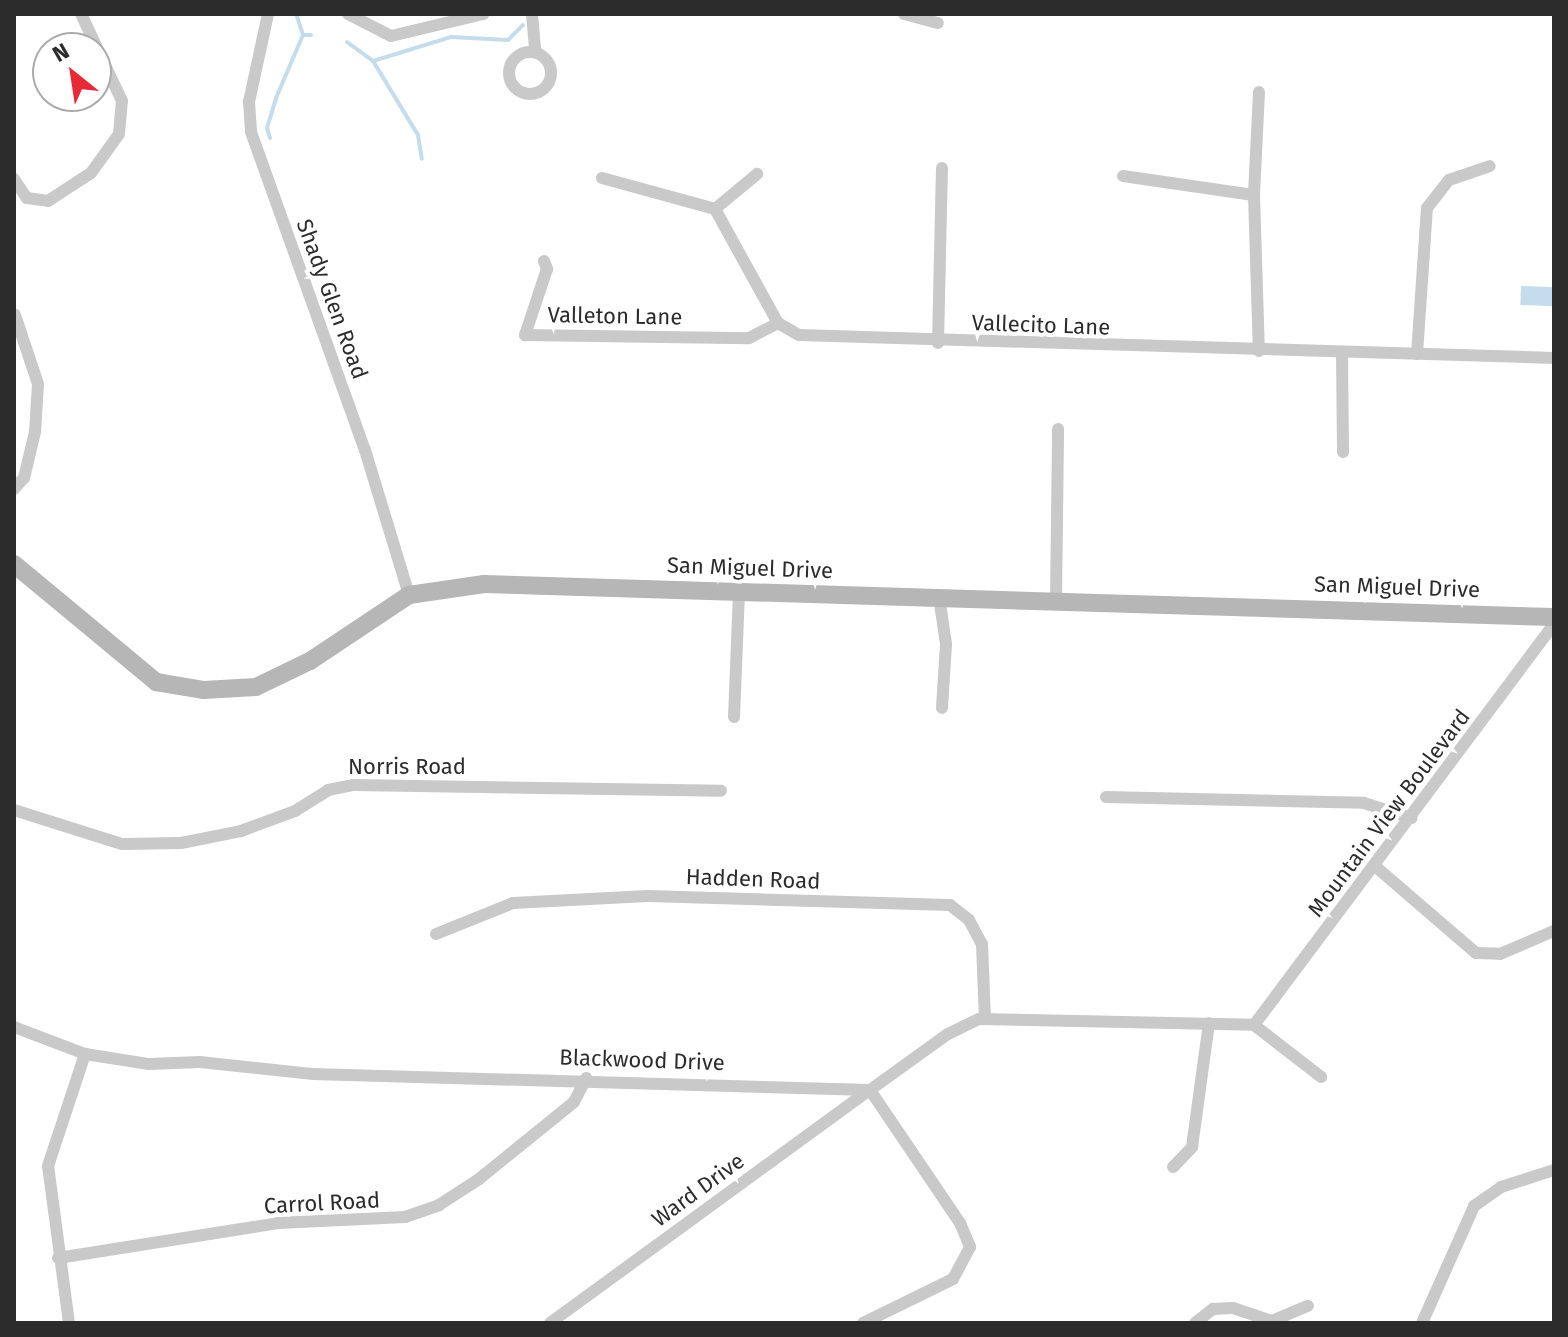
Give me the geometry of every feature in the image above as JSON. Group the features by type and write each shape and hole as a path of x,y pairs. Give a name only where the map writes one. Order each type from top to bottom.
{"street":[{"path":"14,179 27,198 48,201 91,173 119,134 122,101 81,14"},
{"name":"Shady Glen Road","path":"268,14 249,102 251,132 365,450 409,595"},
{"path":"348,14 391,36 483,14"},
{"path":"532,14 535,52"},
{"path":"904,14 938,23"},
{"path":"1259,92 1254,195 1259,351"},
{"path":"1417,354 1427,208 1449,180 1490,166"},
{"path":"938,343 942,168"},
{"path":"715,209 757,174"},
{"path":"1123,176 1254,195"},
{"path":"602,178 715,209 778,323"},
{"name":"Valleton Lane","path":"544,261 547,269 525,335 749,338 778,323"},
{"path":"14,489 24,478 30,455 38,384 15,315"},
{"name":"Vallecito Lane","path":"778,323 799,335 938,343 1554,358"},
{"path":"1342,354 1343,452"},
{"path":"1056,601 1058,429"},
{"name":"San Miguel Drive","path":"14,564 156,682 204,690 256,687 310,661 409,595 484,584 1554,617"},
{"path":"734,717 739,592"},
{"path":"939,597 946,644 942,708"},
{"name":"Mountain View Boulevard","path":"1254,1025 1376,867 1554,624"},
{"name":"Norris Road","path":"14,810 122,844 181,843 241,831 295,811 328,790 353,785 721,791"},
{"path":"1106,797 1364,803 1412,818"},
{"path":"1376,867 1476,953 1500,954 1554,931"},
{"name":"Hadden Road","path":"436,934 513,903 648,896 950,905 969,920 982,944 985,1018"},
{"path":"863,1323 953,1279 970,1247 960,1223 870,1090 963,1025 985,1018 1254,1025 1321,1077"},
{"path":"1173,1167 1192,1147 1209,1023"},
{"name":"Blackwood Drive","path":"14,1027 85,1054 149,1064 200,1062 313,1074 586,1078 870,1090"},
{"path":"69,1323 48,1166 85,1054"},
{"name":"Carrol Road","path":"58,1258 278,1223 405,1217 439,1205 479,1179 574,1102 586,1078"},
{"name":"Ward Drive","path":"550,1323 870,1090"},
{"path":"1422,1323 1474,1206 1501,1187 1554,1170"},
{"path":"1195,1323 1213,1309 1244,1311 1272,1321 1308,1306"}],"water":[{"path":"1521,286 1554,287 1553,306 1520,305"}],"waterway":[{"path":"270,138 267,128 276,98 303,35 297,16"},
{"path":"347,42 373,61 451,37 508,40 523,25"},
{"path":"303,35 311,35"},
{"path":"373,61 418,135 422,159"}]}
